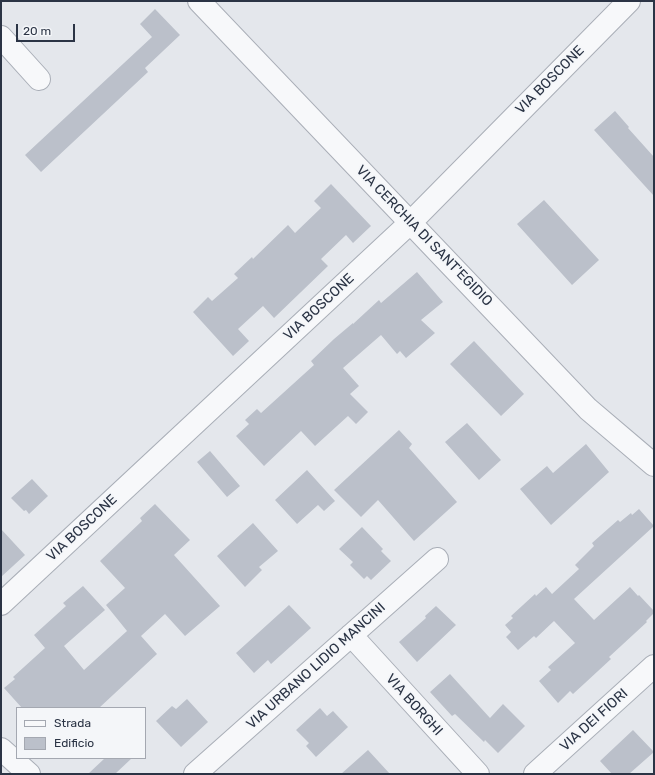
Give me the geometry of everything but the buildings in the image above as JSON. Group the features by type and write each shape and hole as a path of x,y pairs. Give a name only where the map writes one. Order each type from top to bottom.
{"street":[{"name":"VIA CERCHIA DI SANT'EGIDIO","path":"198,1 411,222 588,409 654,465"},
{"name":"VIA BOSCONE","path":"1,604 411,222 629,1"},
{"path":"1,37 39,80"},
{"name":"VIA URBANO LIDIO MANCINI","path":"195,774 437,559"},
{"name":"VIA BORGHI","path":"351,635 478,774"},
{"name":"VIA DEI FIORI","path":"535,774 654,666"},
{"path":"1,749 29,774"}]}
